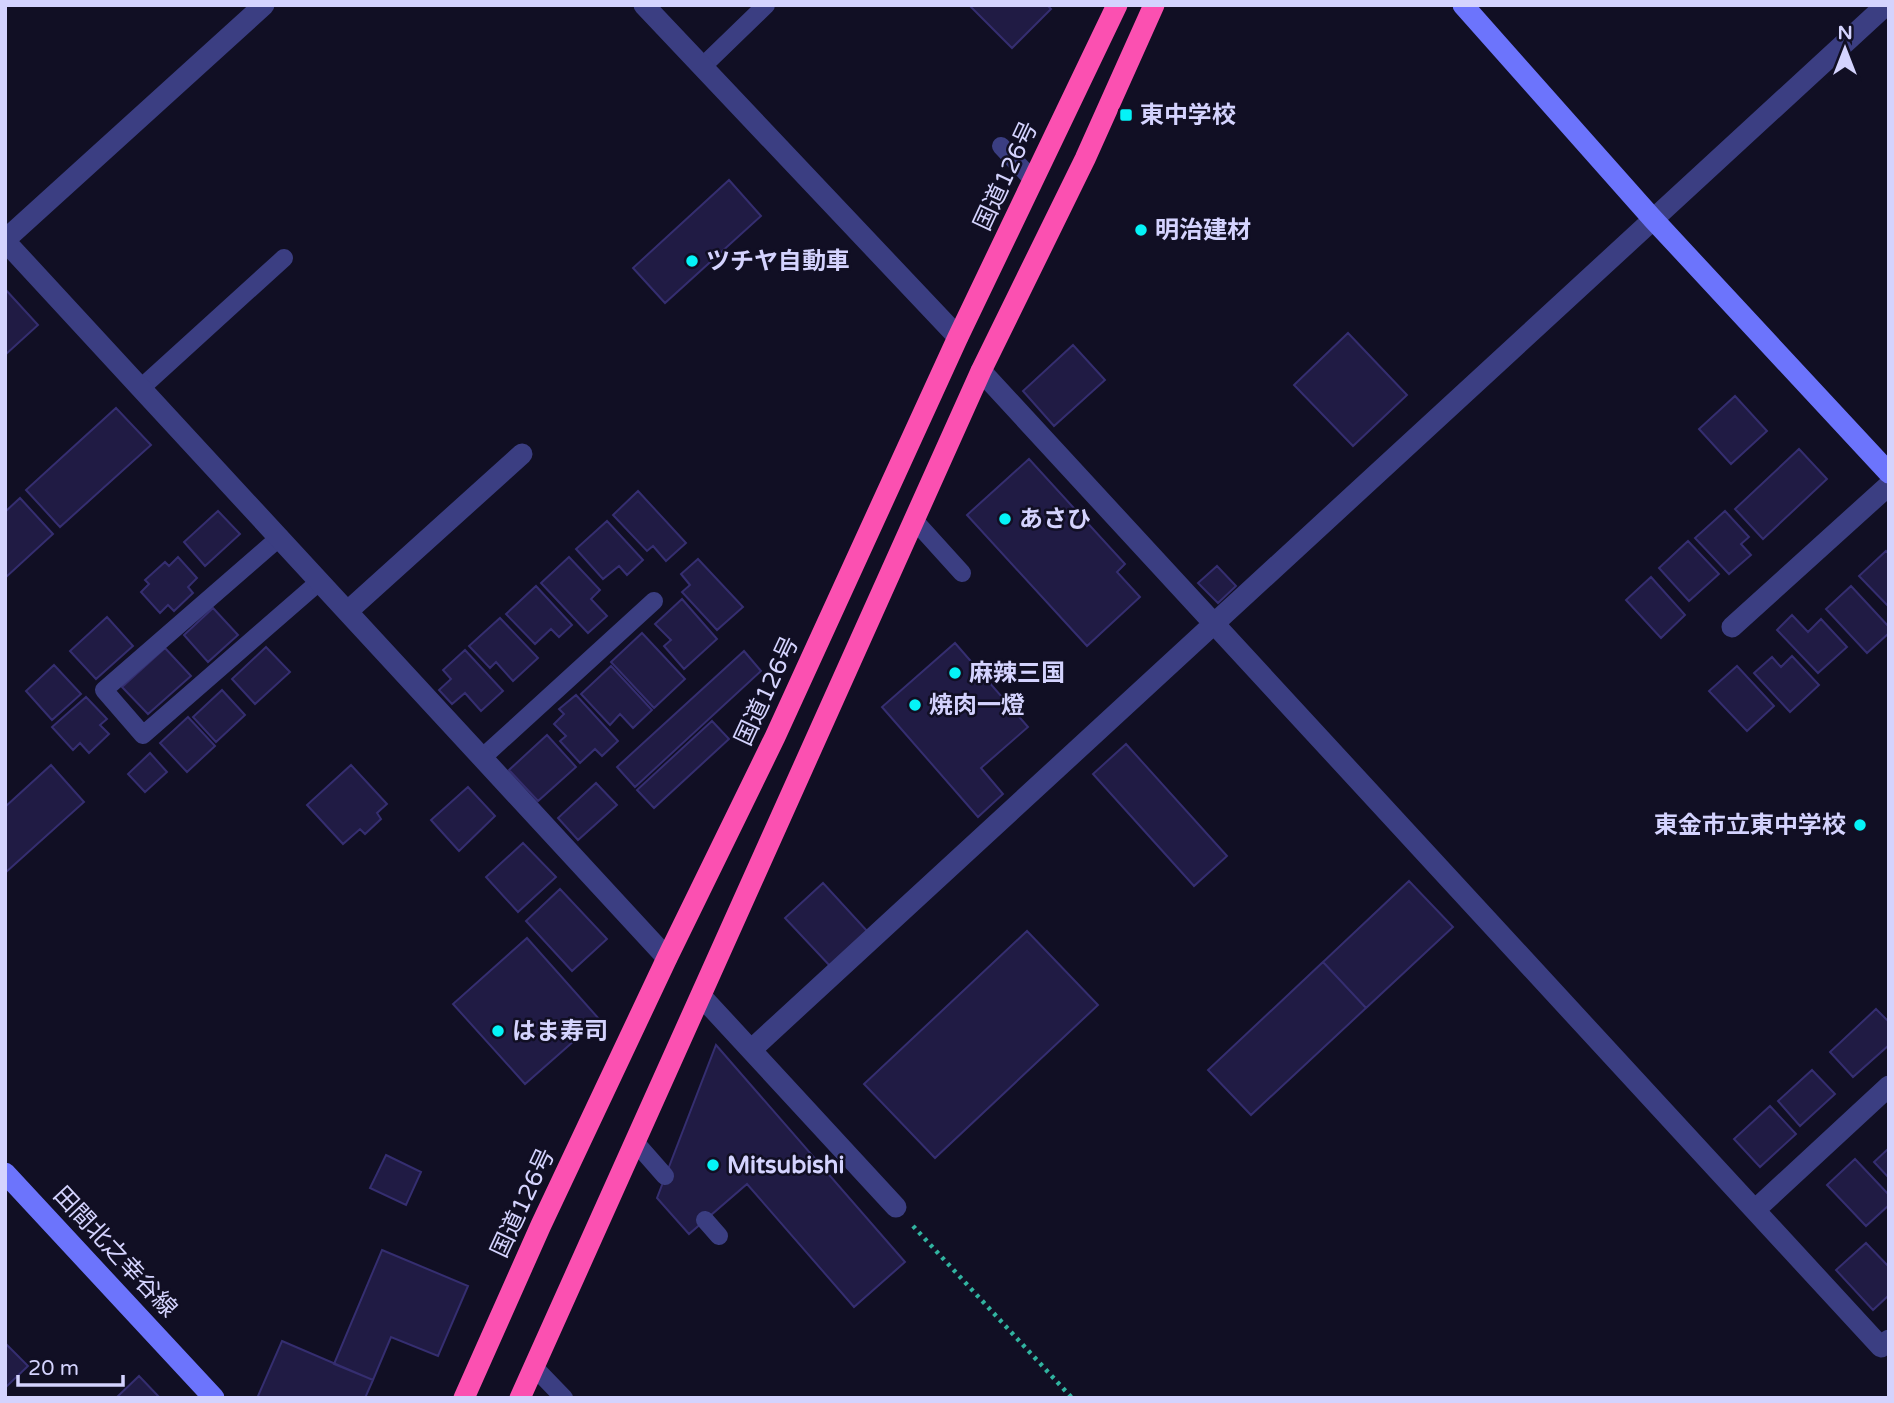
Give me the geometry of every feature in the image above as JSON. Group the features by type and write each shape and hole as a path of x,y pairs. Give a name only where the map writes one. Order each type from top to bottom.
{"highway":[{"name":"国道126号","path":"464,1398 541,1225 775,737 958,337 1116,5"},
{"path":"520,1398 981,372 1085,159 1154,5"}],"street":[{"path":"264,5 5,241 667,958"},
{"path":"644,5 958,337"},
{"path":"1463,5 1652,218 1889,473"},
{"path":"751,1050 1886,5"},
{"path":"981,372 1881,1347 1889,1340"},
{"path":"348,611 522,454"},
{"path":"1732,627 1889,485"},
{"path":"702,997 896,1207"},
{"path":"1755,1210 1889,1086"},
{"name":"田間北之幸谷線","path":"5,1173 214,1398"}],"lane":[{"path":"702,67 766,5"},
{"path":"1002,146 1033,180"},
{"path":"141,388 284,258"},
{"path":"914,520 962,573"},
{"path":"280,537 104,690 143,735 320,581"},
{"path":"483,757 654,601"},
{"path":"636,1143 665,1176"},
{"path":"705,1220 719,1236"},
{"path":"534,1367 564,1398"}],"path":[{"path":"896,1207 1072,1398"}],"building":[{"path":"969,5 1047,5 1051,9 1012,48"},
{"path":"729,180 761,216 665,303 633,268"},
{"path":"5,289 38,325 5,355"},
{"path":"1348,333 1407,395 1353,446 1294,385"},
{"path":"1073,345 1105,380 1054,426 1023,391"},
{"path":"1735,396 1767,431 1731,464 1699,429"},
{"path":"116,408 151,445 60,527 26,490"},
{"path":"1799,449 1827,479 1763,539 1735,509"},
{"path":"1029,459 1125,564 1117,572 1140,597 1087,646 967,515"},
{"path":"638,491 686,543 666,561 653,546 647,551 613,515"},
{"path":"20,498 53,534 5,578 5,512"},
{"path":"218,511 240,534 205,566 184,542"},
{"path":"1725,511 1749,537 1741,544 1751,555 1729,574 1695,538"},
{"path":"607,521 643,560 627,575 619,566 603,579 576,549"},
{"path":"1688,541 1719,574 1689,601 1659,568"},
{"path":"1886,551 1889,554 1889,607 1859,576"},
{"path":"178,557 197,578 188,587 193,593 174,611 168,605 160,613 141,592 149,584 145,580 165,562 169,566"},
{"path":"569,557 600,590 591,599 607,616 588,633 541,583"},
{"path":"698,559 743,607 717,630 682,592 690,585 681,574"},
{"path":"1217,566 1236,586 1218,603 1198,583"},
{"path":"1651,577 1685,615 1661,638 1626,600"},
{"path":"536,586 572,625 559,637 551,629 535,644 506,614"},
{"path":"1851,586 1889,627 1889,633 1867,653 1826,609"},
{"path":"682,599 717,639 684,669 664,646 671,640 655,624"},
{"path":"213,608 238,635 208,662 184,635"},
{"path":"1792,615 1808,632 1821,619 1847,647 1818,673 1777,630"},
{"path":"107,617 133,646 96,679 70,651"},
{"path":"500,618 538,658 513,681 496,662 490,668 469,646"},
{"path":"642,633 685,679 654,708 611,662"},
{"path":"955,643 1028,727 981,768 1003,794 978,817 882,707"},
{"path":"266,647 290,672 255,704 232,679"},
{"path":"165,648 191,676 148,714 122,687"},
{"path":"465,650 503,691 481,711 465,693 452,704 439,690 451,679 443,670"},
{"path":"744,651 761,671 635,787 617,767"},
{"path":"1792,656 1819,685 1790,712 1754,673 1772,657 1781,667"},
{"path":"54,665 81,694 52,720 26,691"},
{"path":"611,666 652,710 633,728 620,714 610,725 581,694"},
{"path":"1737,666 1774,706 1747,731 1709,691"},
{"path":"222,690 245,715 216,742 193,717"},
{"path":"576,695 618,741 602,756 595,749 580,763 560,741 566,736 554,724 564,714 559,709"},
{"path":"86,697 107,719 100,725 109,734 89,753 80,743 73,750 52,727"},
{"path":"188,717 215,746 187,772 160,743"},
{"path":"712,721 729,739 654,808 637,790"},
{"path":"547,735 576,767 538,801 509,770"},
{"path":"1126,744 1227,856 1194,886 1093,774"},
{"path":"150,753 167,772 145,792 128,774"},
{"path":"51,765 84,802 5,873 5,807"},
{"path":"351,765 387,804 377,813 381,819 365,834 360,829 343,844 307,805"},
{"path":"596,783 617,805 578,840 558,818"},
{"path":"468,787 495,816 459,851 431,820"},
{"path":"523,843 556,877 518,912 486,877"},
{"path":"1409,881 1453,927 1366,1008 1323,962"},
{"path":"823,883 868,932 831,967 785,918"},
{"path":"560,889 607,939 572,971 526,921"},
{"path":"1027,931 1098,1005 935,1158 864,1084"},
{"path":"527,938 599,1019 525,1084 453,1004"},
{"path":"1323,962 1366,1008 1251,1115 1208,1070"},
{"path":"1876,1009 1889,1022 1889,1045 1853,1077 1830,1052"},
{"path":"716,1045 905,1262 854,1307 747,1184 689,1234 657,1198"},
{"path":"1812,1070 1835,1094 1800,1126 1778,1101"},
{"path":"1770,1106 1796,1134 1760,1167 1734,1139"},
{"path":"1889,1148 1889,1178 1874,1162"},
{"path":"386,1155 421,1172 406,1205 370,1188"},
{"path":"1855,1159 1889,1195 1889,1205 1866,1226 1827,1185"},
{"path":"1866,1243 1889,1267 1889,1295 1873,1310 1836,1270"},
{"path":"382,1250 468,1286 438,1356 391,1337 373,1380 334,1364"},
{"path":"282,1341 373,1380 365,1398 260,1398 258,1396"},
{"path":"5,1343 28,1366 5,1388"},
{"path":"139,1376 160,1398 116,1398"}],"place":[{"name":"東中学校","path":"1126,115"},
{"name":"明治建材","path":"1141,230"},
{"name":"ツチヤ自動車","path":"692,261"},
{"name":"あさひ","path":"1005,519"},
{"name":"麻辣三国","path":"955,673"},
{"name":"焼肉一燈","path":"915,705"},
{"name":"東金市立東中学校","path":"1860,825"},
{"name":"はま寿司","path":"498,1031"},
{"name":"Mitsubishi","path":"713,1165"}]}
